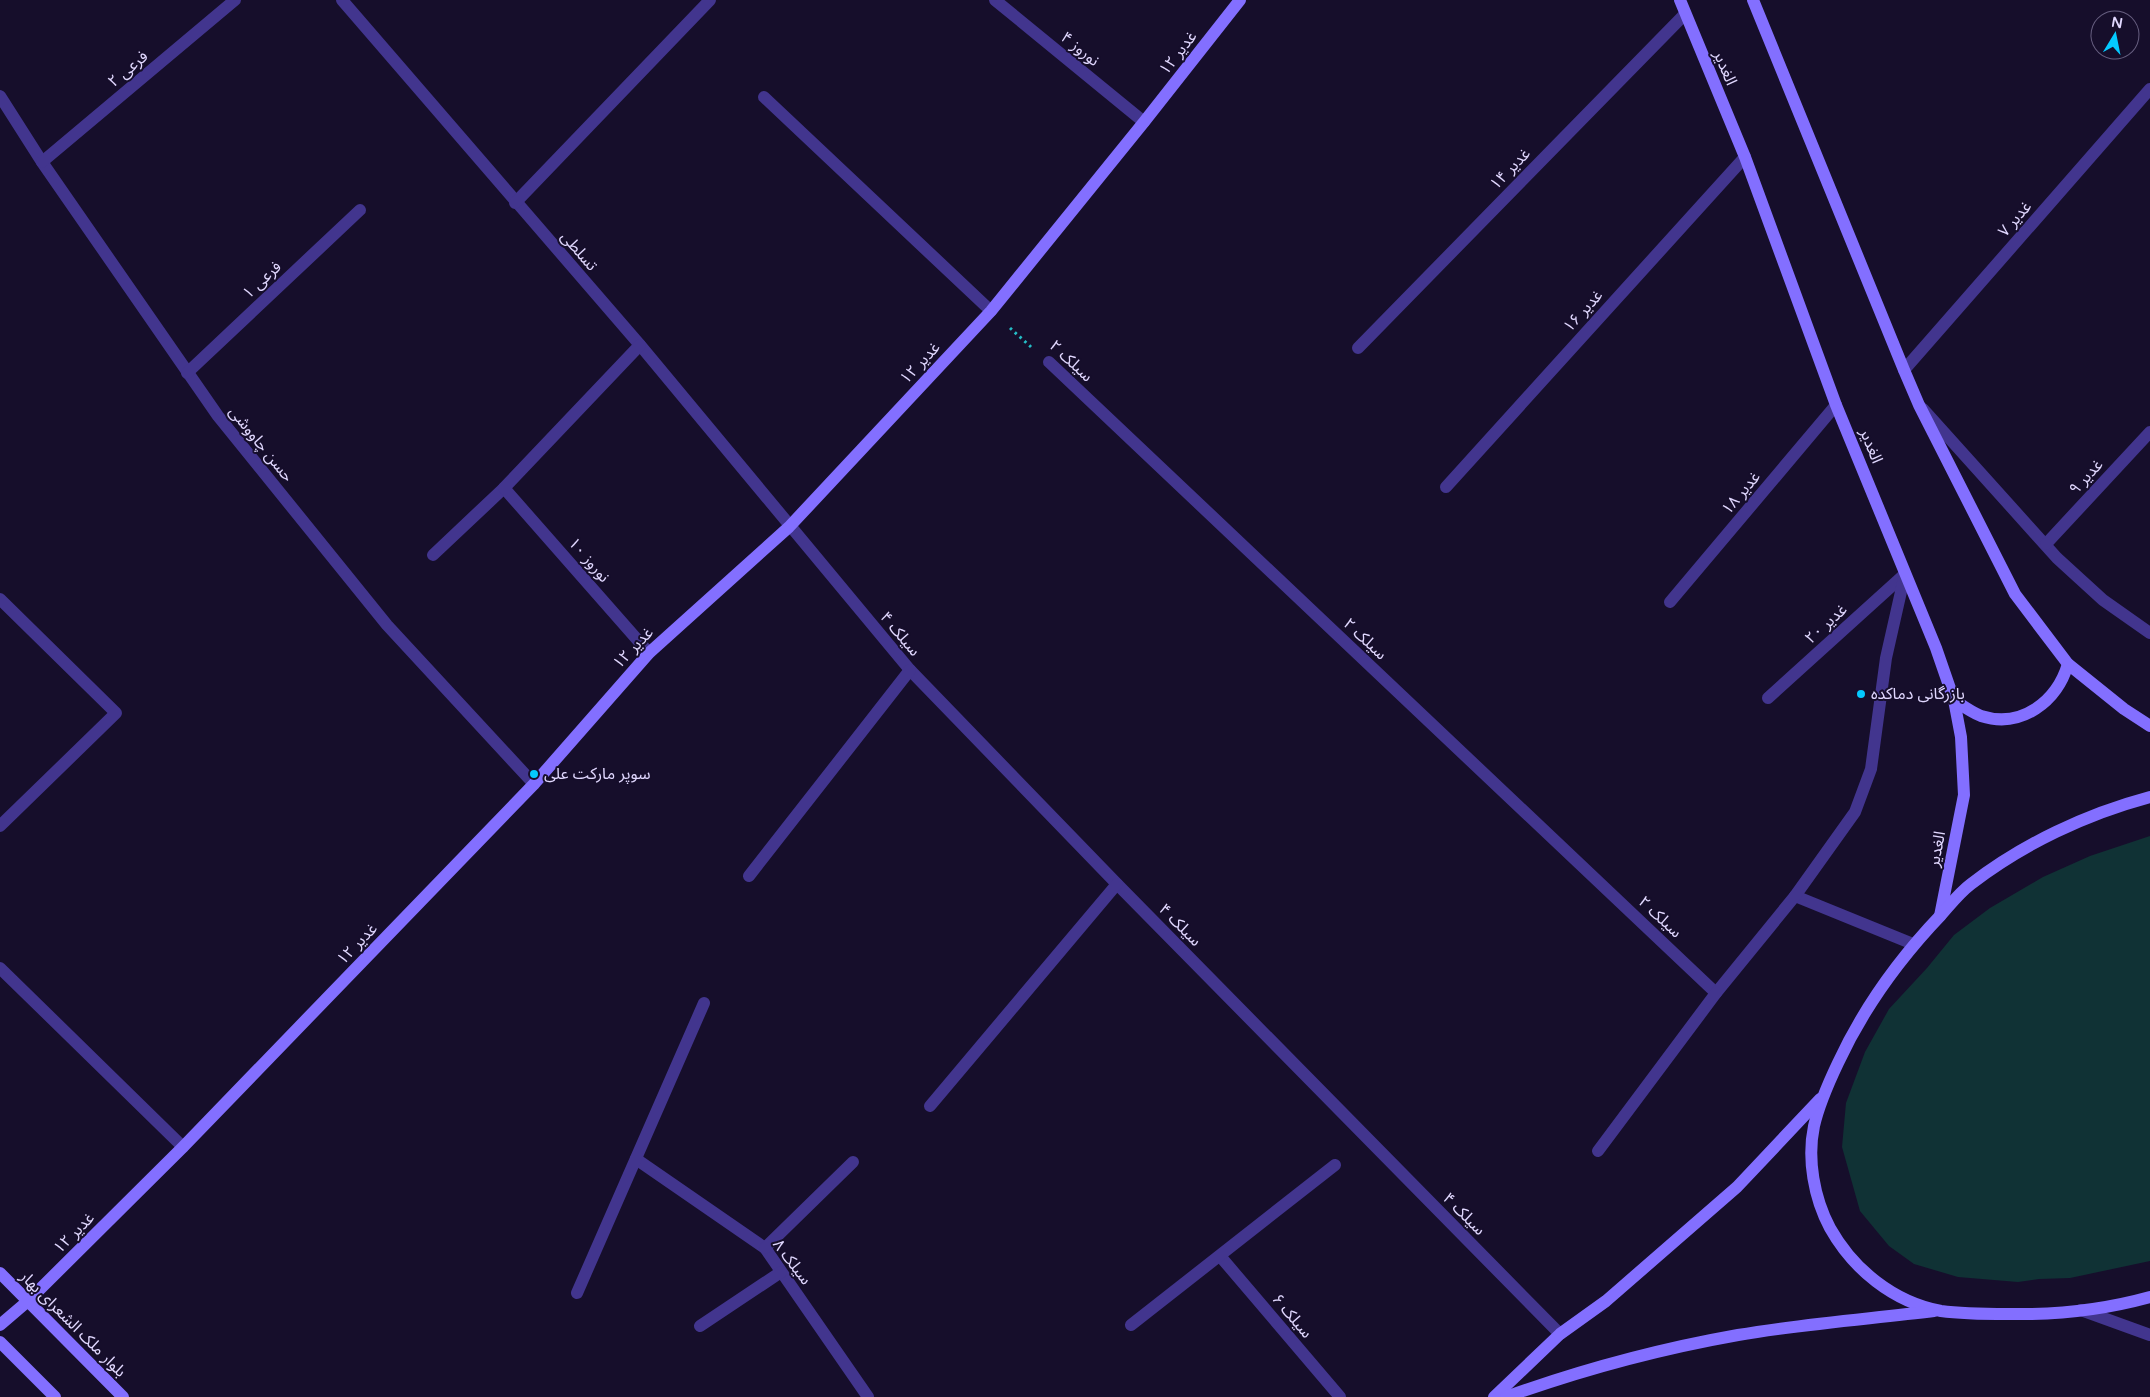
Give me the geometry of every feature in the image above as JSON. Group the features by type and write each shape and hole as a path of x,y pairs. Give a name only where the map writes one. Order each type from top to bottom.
{"main road":[{"name":"غدیر ۱۲","path":"0,1325 28,1301 183,1147 534,784 649,653 789,527 991,311 1240,0"},
{"name":"الغدیر","path":"1680,0 1744,156 1836,405 1936,648 1954,700 1961,736 1964,795 1940,916"},
{"path":"1753,0 1919,405 2015,594 2068,664 2124,709 2150,726"},
{"path":"1954,700 1982,716 2014,717 2030,713 2055,693 2063,679 2068,664"},
{"path":"2150,796 2096,814 2063,829 2002,862 1968,886 1913,944 1867,1007 1848,1040 1822,1097 1814,1127 1811,1158 1815,1188 1825,1218 1840,1245 1859,1268 1884,1287 1911,1302 1940,1310 1976,1314 2047,1315 2118,1306 2150,1297"},
{"path":"1494,1397 1560,1334 1606,1301 1737,1187 1822,1097"},
{"name":"بلوار ملک الشعرای بهار","path":"0,1273 123,1397"},
{"path":"1506,1397 1584,1371 1686,1345 1790,1328 1940,1310"},
{"path":"0,1342 55,1397"}],"street":[{"name":"فرعی ۲","path":"42,162 235,0"},
{"name":"تسلطی","path":"342,0 515,203 640,345 789,527"},
{"path":"515,203 710,0"},
{"name":"نوروز ۴","path":"995,0 1144,122"},
{"name":"غدیر ۱۴","path":"1358,348 1685,14"},
{"name":"غدیر ۷","path":"1904,370 2150,89"},
{"name":"حسن چاووشی","path":"0,96 42,162 218,416 387,625 534,784"},
{"path":"764,97 991,311"},
{"name":"غدیر ۱۶","path":"1446,486 1744,156"},
{"name":"فرعی ۱","path":"187,373 360,210"},
{"path":"433,554 504,488 640,345"},
{"name":"سیلک ۲","path":"1049,362 1716,993"},
{"name":"غدیر ۱۸","path":"1670,602 1836,405"},
{"path":"1919,405 2057,558 2102,600 2150,633"},
{"name":"غدیر ۹","path":"2046,544 2150,432"},
{"name":"نوروز ۱۰","path":"504,488 649,653"},
{"name":"سیلک ۴","path":"789,527 910,670 1117,884 1560,1334"},
{"path":"1598,1151 1716,993 1795,896 1855,812 1871,769 1886,658 1905,574"},
{"name":"غدیر ۲۰","path":"1768,698 1905,574"},
{"path":"0,599 116,713 0,826"},
{"path":"749,876 910,670"},
{"path":"930,1106 1117,884"},
{"path":"1795,896 1913,944"},
{"path":"0,968 183,1147"},
{"path":"577,1293 704,1003"},
{"name":"سیلک ۸","path":"636,1159 765,1248 868,1397"},
{"path":"765,1248 853,1162"},
{"path":"1131,1325 1335,1166"},
{"name":"سیلک ۶","path":"1220,1256 1340,1397"},
{"path":"700,1326 781,1272"},
{"path":"2081,1310 2150,1335"}],"path":[{"name":"سیلک ۲","path":"991,311 1049,362"}],"green space":[{"path":"2150,836 2150,1261 2070,1278 2018,1282 1958,1277 1914,1264 1889,1246 1860,1211 1842,1147 1846,1103 1865,1052 1889,1009 1954,935 1990,908 2043,877 2090,856"}],"place":[{"name":"بازرگانی دماکده","path":"1861,694"},
{"name":"سوپر مارکت علی","path":"534,774"}]}
